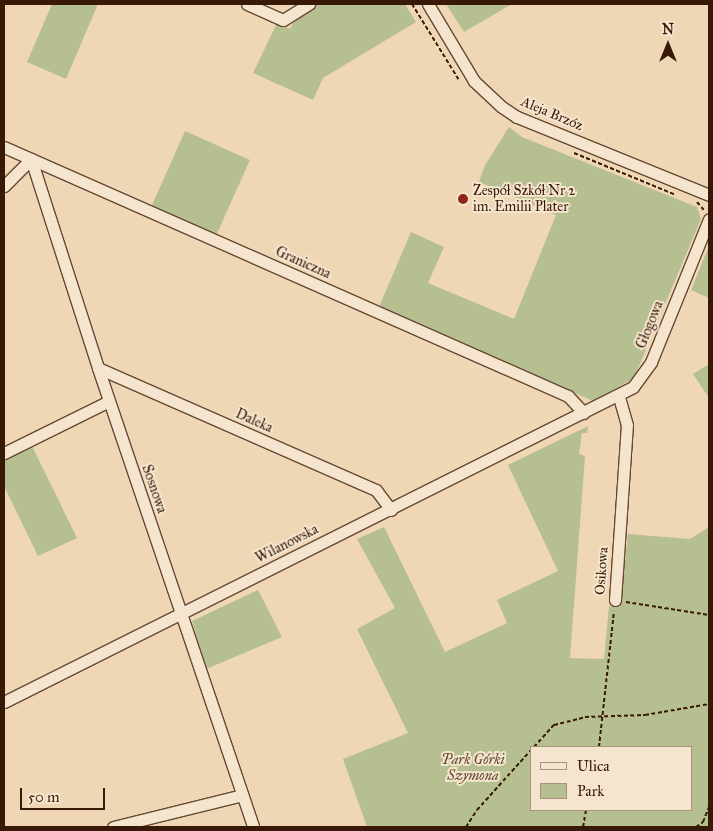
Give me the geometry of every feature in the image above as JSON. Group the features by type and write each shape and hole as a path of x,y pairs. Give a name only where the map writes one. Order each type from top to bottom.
{"street":[{"path":"247,4 283,20 308,4"},
{"name":"Aleja Brzóz","path":"428,4 474,81 502,107 518,117 709,195"},
{"name":"Graniczna","path":"4,147 568,396 584,413"},
{"path":"4,186 31,159"},
{"name":"Sosnowa","path":"31,159 98,368 253,827"},
{"name":"Głogowa","path":"584,413 618,397 640,380 651,362 709,219"},
{"name":"Daleka","path":"98,368 376,490 391,510"},
{"name":"Osikowa","path":"615,600 627,425 618,397"},
{"path":"4,453 109,401"},
{"name":"Wilanowska","path":"4,702 584,413"},
{"path":"113,827 242,795"}],"path":[{"path":"615,600 709,615"},
{"name":"Osikowa","path":"599,746 605,716 615,600"},
{"path":"535,746 554,725 605,716 645,715 709,704"},
{"path":"466,827 476,810 530,751"},
{"path":"696,827 703,822 709,807"},
{"path":"583,827 586,811"}],"green space":[{"path":"52,4 98,4 66,79 27,62"},
{"path":"317,4 405,4 416,22 323,78 313,100 253,73 277,23 290,29 297,16"},
{"path":"446,4 512,4 464,32"},
{"path":"509,127 522,137 697,207 701,219 636,373 631,380 593,401 379,307 411,232 444,247 428,283 514,319 556,215 479,182 485,165"},
{"path":"185,131 250,160 217,235 152,206"},
{"path":"709,246 709,298 691,290"},
{"path":"709,364 709,398 693,374"},
{"name":"Park Górki Szymona","path":"588,426 587,433 582,433 579,454 585,456 570,658 604,659 609,606 620,607 628,534 690,539 709,527 709,827 367,827 343,759 408,733 357,629 395,608 357,539 384,527 445,652 507,623 497,600 558,571 508,465"},
{"path":"32,446 77,538 38,556 4,486 4,460"},
{"path":"258,590 282,637 206,669 192,621"}],"place":[{"name":"Zespół Szkół Nr 2 im. Emilii Plater","path":"463,199"}]}
